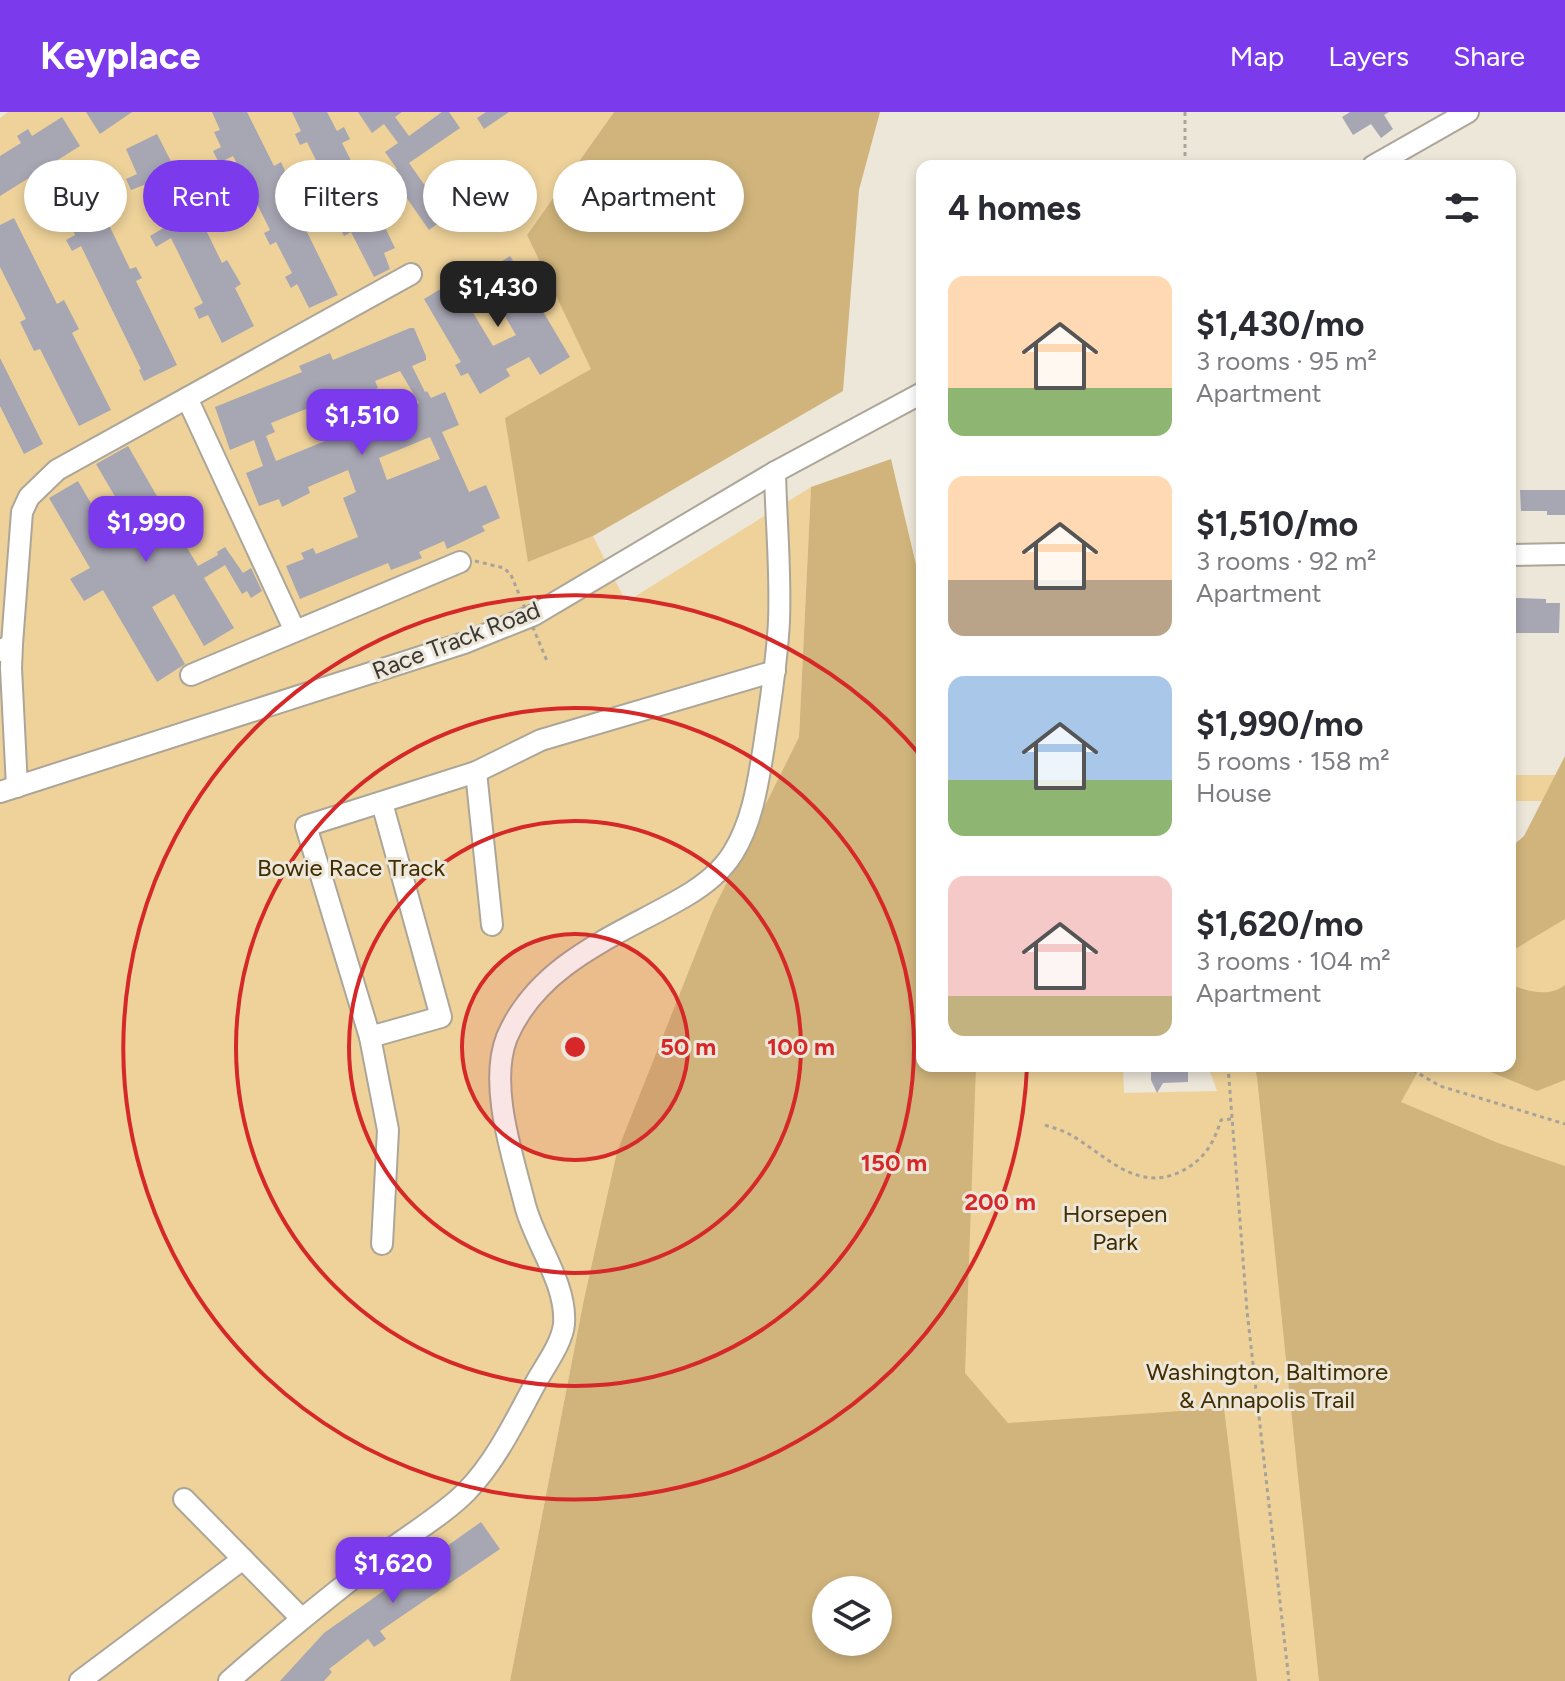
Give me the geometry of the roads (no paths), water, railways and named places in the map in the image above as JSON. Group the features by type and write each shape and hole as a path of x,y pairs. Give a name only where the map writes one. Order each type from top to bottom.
{"street":[{"path":"1384,160 1468,112"},
{"path":"9,789 11,668 6,648 22,512 29,497 57,470 411,274"},
{"name":"Race Track Road","path":"9,789 509,626 534,615 775,472 916,396"},
{"path":"187,398 295,631"},
{"path":"229,1681 301,1618 470,1488 505,1438 562,1333 563,1313 558,1286 529,1221 505,1122 500,1085 508,1037 529,1003 554,973 609,937 687,895 720,871 747,827 775,671 779,618 775,472"},
{"path":"1516,555 1565,554"},
{"path":"191,675 460,562"},
{"path":"382,1244 388,1130 370,1037 306,826 476,772 541,740 775,671"},
{"path":"476,772 492,925"},
{"path":"370,1037 441,1017 382,803"},
{"path":"184,1499 301,1618"},
{"path":"80,1681 243,1559"}],"park label":[{"name":"Bowie Race Track","path":"351,867"},
{"name":"Horsepen Park","path":"1115,1227"},
{"name":"Washington, Baltimore & Annapolis Trail","path":"1267,1385"}]}
